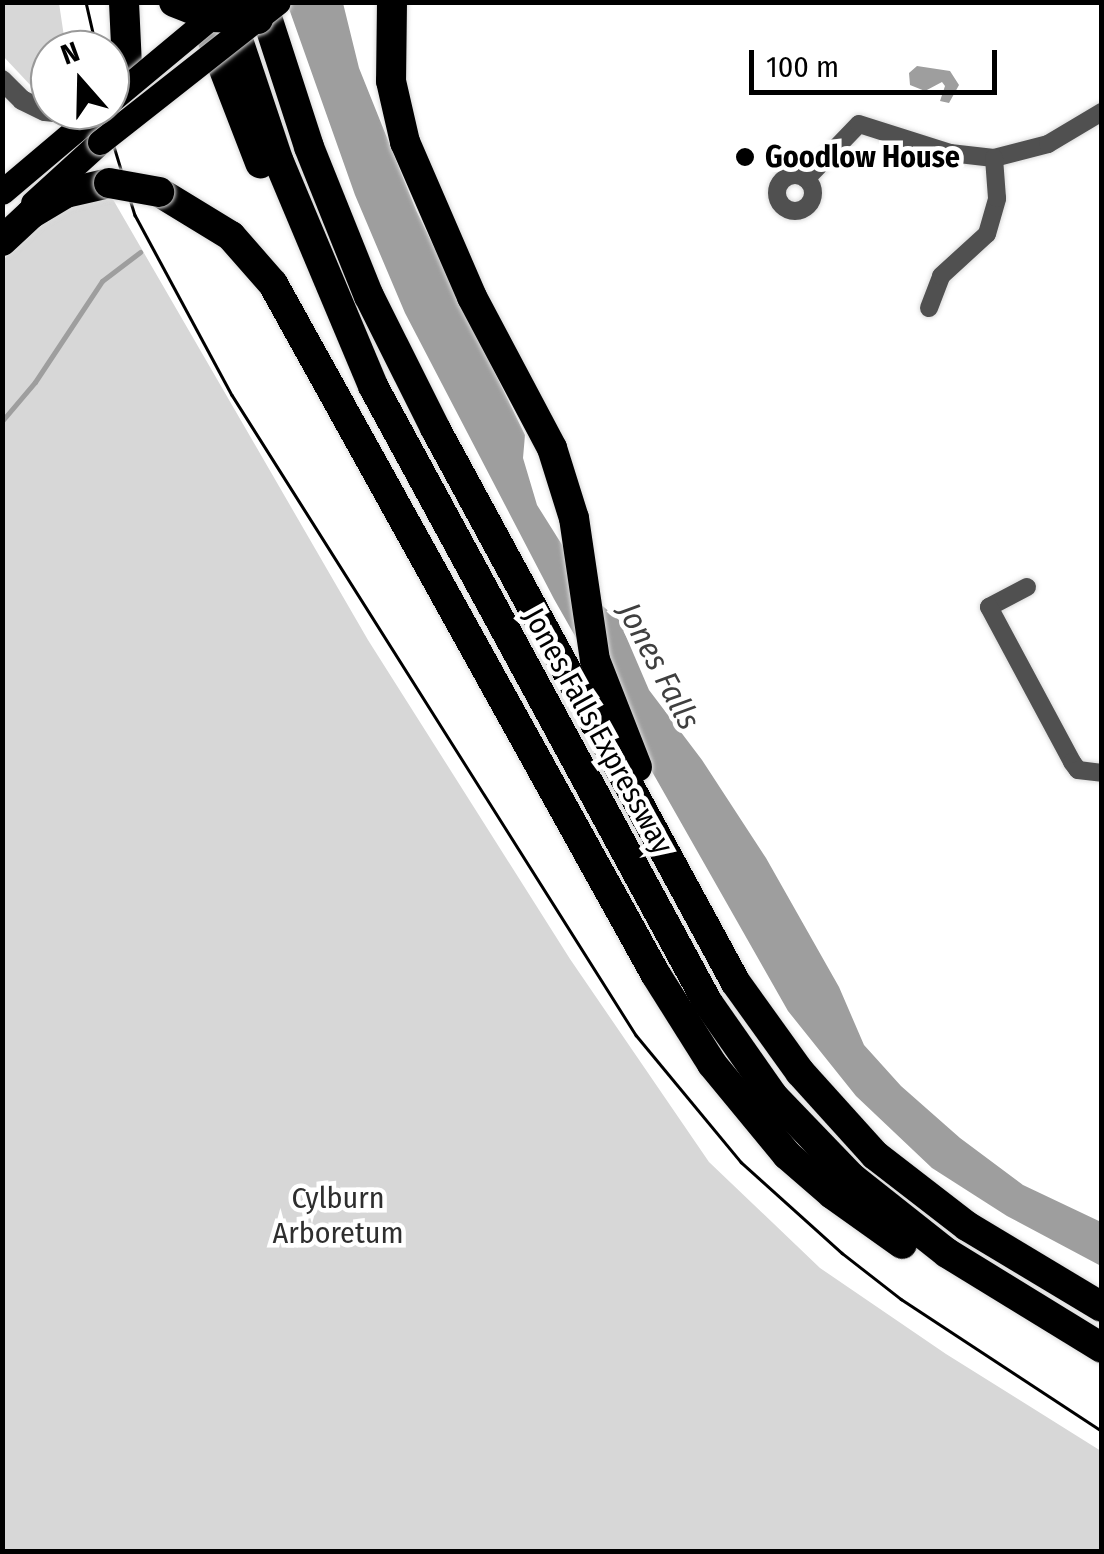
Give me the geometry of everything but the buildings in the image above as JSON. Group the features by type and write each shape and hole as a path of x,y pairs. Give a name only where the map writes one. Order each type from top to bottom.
{"highway":[{"path":"124,2 125,30"},
{"path":"174,2 266,8"},
{"path":"392,2 393,96 418,178 492,338 542,426 574,518 591,643 610,704 711,940"},
{"name":"Jones Falls Expressway","path":"216,6 246,130 402,444 708,1003 773,1096 809,1137 896,1217 1102,1350"},
{"name":"Jones Falls Expressway","path":"266,8 309,147 370,296 435,428 711,940 788,1056 875,1155 968,1226 1102,1307"},
{"path":"2,239 43,206 86,185 105,182 160,192 231,236 273,284 656,974 750,1114 802,1168 884,1231 942,1269 1102,1350"}],"main road":[{"path":"130,83 216,6"},
{"path":"2,239 100,142 266,8"},
{"path":"2,192 76,130"}],"street":[{"path":"2,80 30,102"},
{"path":"806,179 859,124 950,153 994,158 1048,144 1102,112"},
{"path":"929,308 941,276 986,234 997,198 994,158"},
{"path":"1026,586 989,607 1072,762 1078,770 1098,774"}],"green space":[{"path":"3,2 59,3 63,30 30,30 30,85 3,56"},
{"name":"Cylburn Arboretum","path":"111,196 368,640 570,959 709,1162 820,1268 946,1354 1101,1451 1101,1551 3,1552 3,260 51,213"}],"shaded area":[{"name":"Jones Falls","path":"287,3 343,3 359,68 416,210 525,435 523,458 537,505 598,602 619,620 649,690 702,760 766,858 839,987 864,1045 901,1086 960,1138 1023,1185 1101,1222 1101,1266 1007,1216 932,1168 856,1096 788,1011 554,599 405,313 355,195"},
{"path":"917,66 950,71 959,85 949,103 940,101 945,86 942,82 925,91 910,85 909,73"}],"waterway":[{"path":"2,421 35,382 102,281 140,252"}],"tram line":[{"path":"86,2 92,30"},
{"path":"109,130 135,215 232,395 636,1035 741,1162 842,1253 901,1299 1102,1431"}],"place":[{"name":"Goodlow House","path":"745,157"}]}
